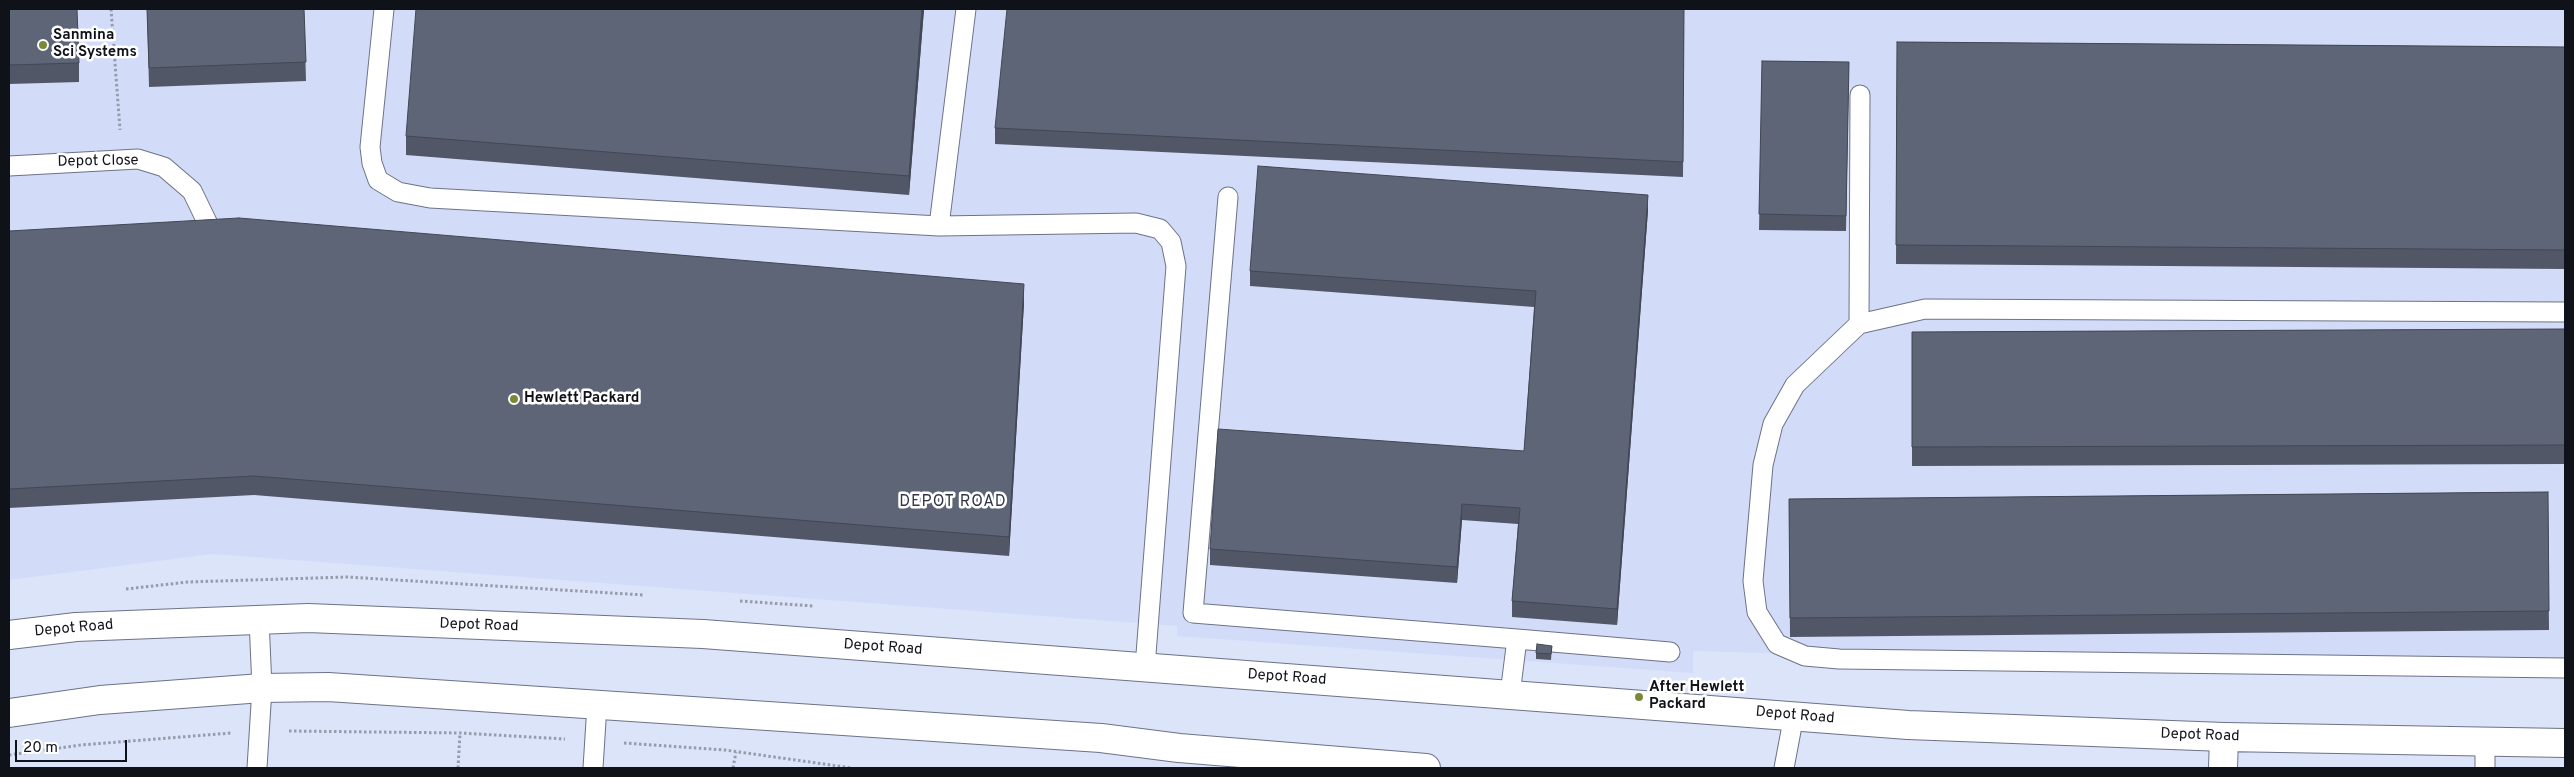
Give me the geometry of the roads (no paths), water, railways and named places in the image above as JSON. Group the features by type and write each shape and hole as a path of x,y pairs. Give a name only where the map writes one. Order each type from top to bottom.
{"street":[{"name":"Depot Road","path":"9,636 76,627 308,618 703,634 1908,725 2224,737 2565,743"},
{"path":"9,713 100,700 262,688 328,687 1100,738 1179,748 1426,768"},
{"path":"2223,768 2224,737"}],"lane":[{"path":"384,9 370,146 378,180 398,192 440,199 939,226 1136,223 1160,229 1171,242 1176,266 1145,667"},
{"path":"939,226 966,9"},
{"path":"1859,324 1860,95"},
{"name":"Depot Close","path":"9,166 138,159 164,167 192,191 208,224 208,233"},
{"path":"1228,197 1193,613 1670,652"},
{"path":"2565,312 1925,309 1859,324 1795,385 1772,424 1763,465 1753,581 1757,612 1777,644 1805,656 1839,659 2565,668"},
{"path":"257,768 262,688 259,619"},
{"path":"1510,694 1517,639"},
{"path":"593,768 597,705"},
{"path":"1784,768 1794,715"},
{"path":"2485,741 2485,768"}],"place":[{"name":"Sanmina Sci Systems","path":"43,45"},
{"name":"Hewlett Packard","path":"514,399"},
{"name":"After Hewlett Packard","path":"1639,697"}],"district":[{"name":"DEPOT ROAD","path":"953,503"}]}
